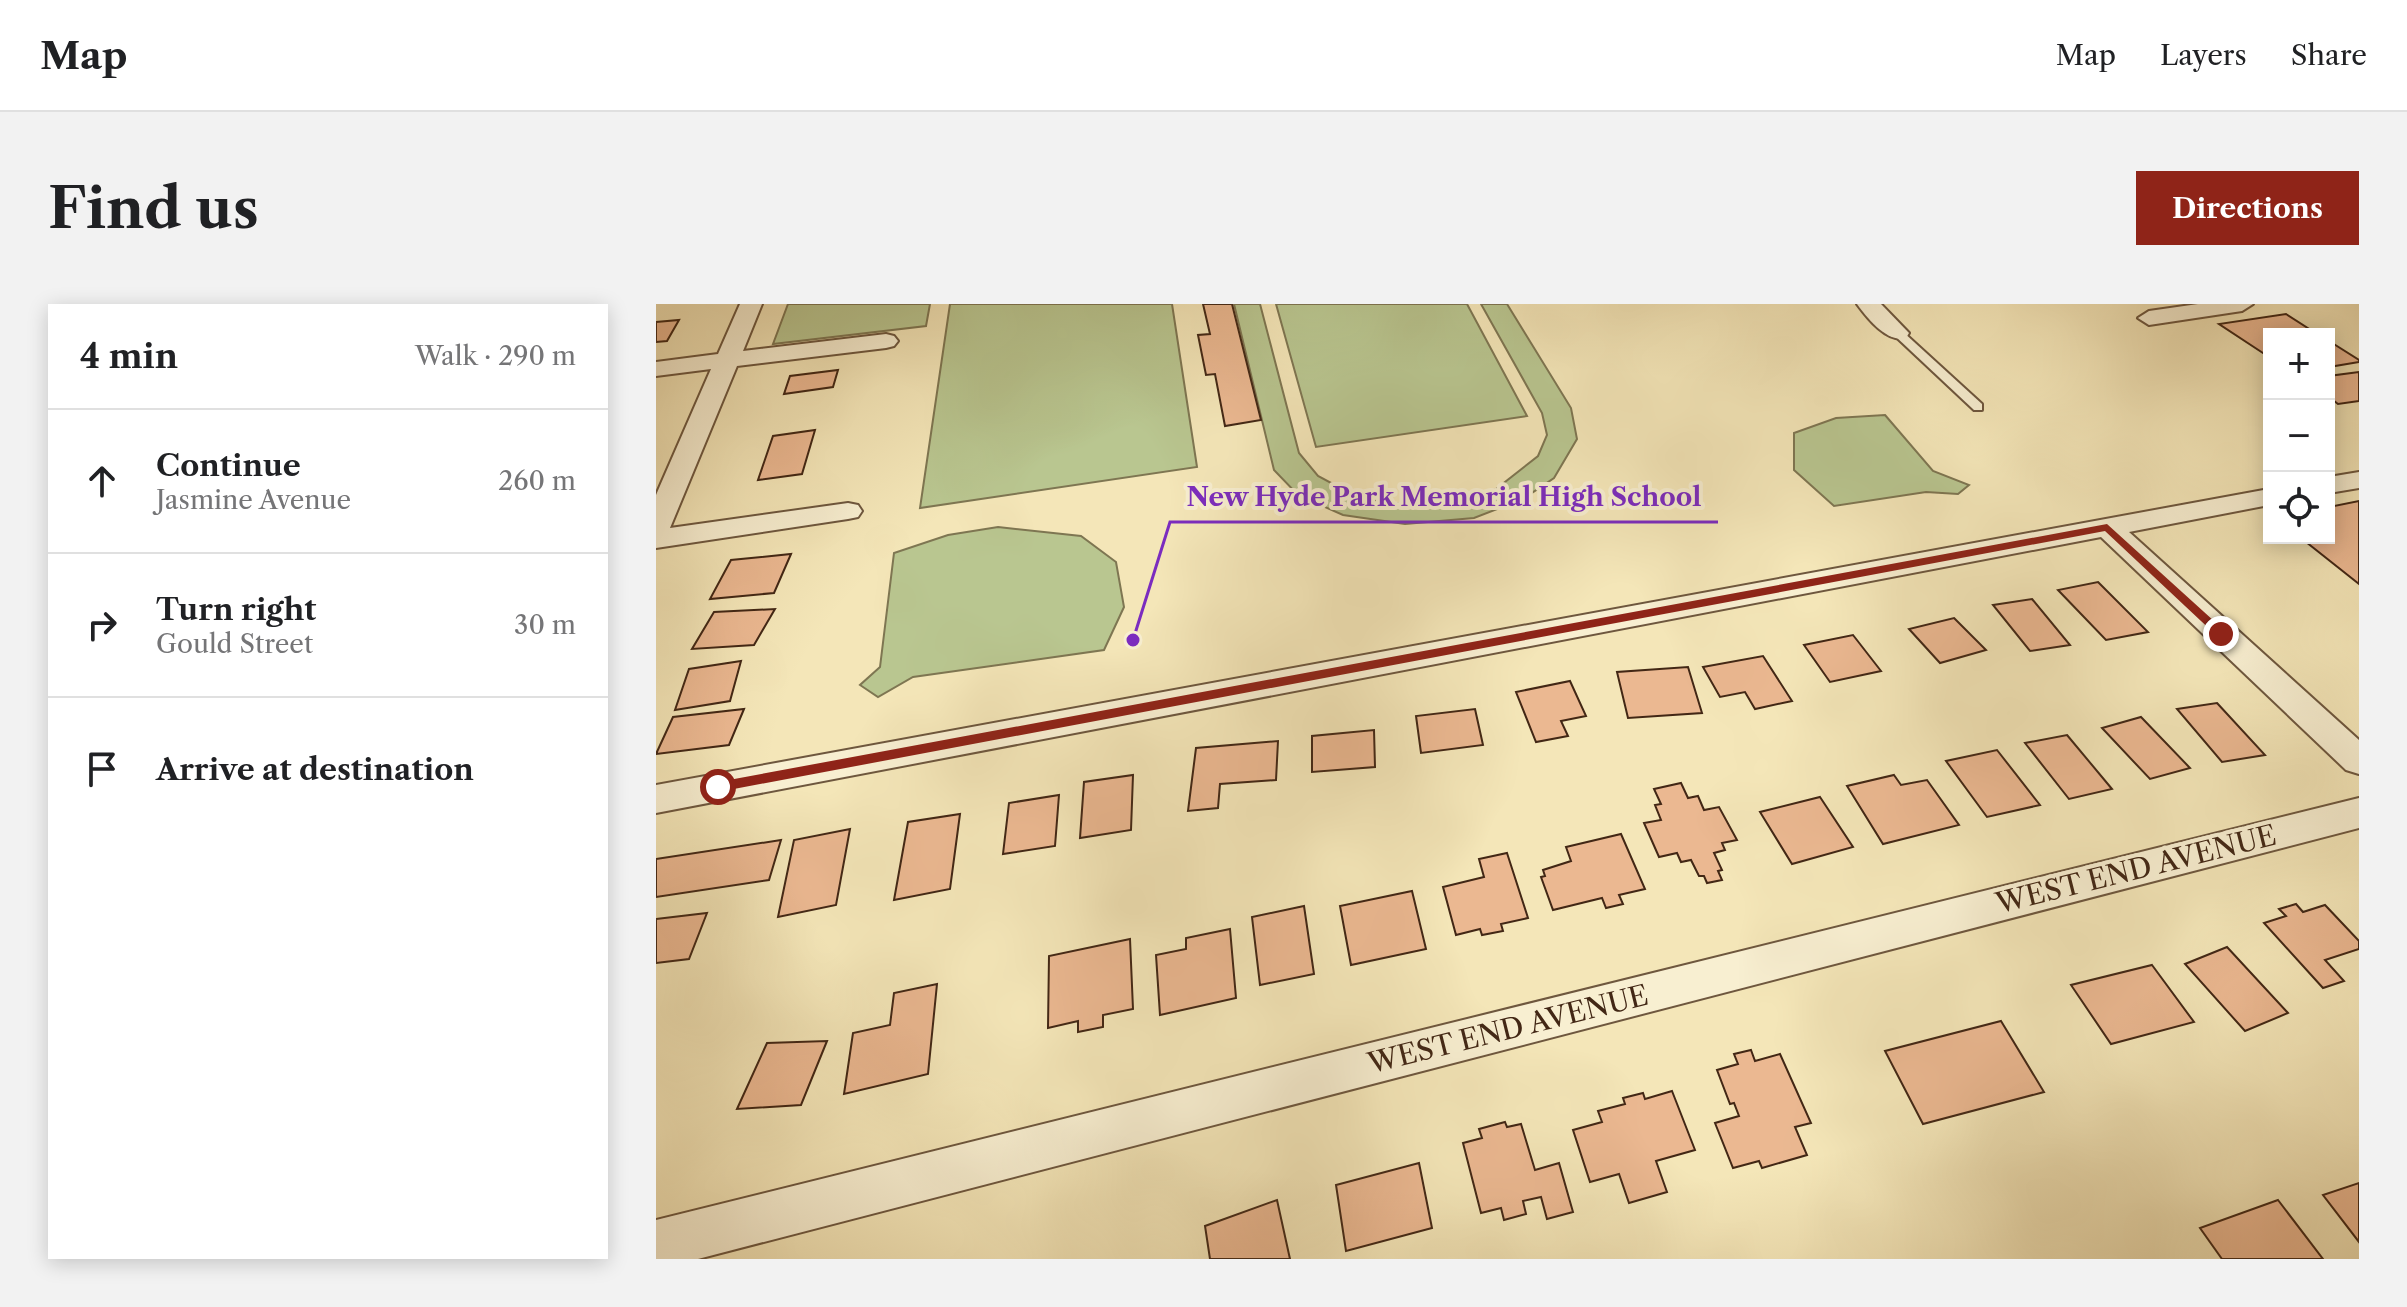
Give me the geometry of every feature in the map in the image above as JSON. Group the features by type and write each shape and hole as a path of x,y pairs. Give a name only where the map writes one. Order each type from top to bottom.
{"street":[{"path":"656,528 751,304"},
{"path":"1868,304 1898,333"},
{"path":"2149,318 2242,304"},
{"path":"656,369 886,341"},
{"path":"2335,484 2359,480"},
{"path":"656,799 2263,498"},
{"path":"656,539 848,511"},
{"path":"2107,527 2359,761"},
{"name":"WEST END AVENUE","path":"656,1245 2359,813"}],"lane":[{"path":"1898,333 1978,407"}],"green space":[{"path":"788,304 930,304 926,326 773,344"},
{"path":"950,304 1172,304 1197,467 920,508"},
{"path":"1234,304 1260,304 1299,453 1318,476 1346,491 1383,503 1429,504 1469,499 1496,489 1538,456 1547,435 1542,413 1481,304 1507,304 1571,408 1577,439 1554,478 1523,499 1474,518 1405,524 1343,515 1298,495 1274,470"},
{"path":"1276,304 1467,304 1527,416 1316,447"},
{"path":"1885,415 1933,471 1969,485 1958,494 1926,492 1834,506 1794,470 1794,433 1836,418"},
{"path":"998,527 1081,536 1116,562 1124,607 1104,650 913,677 878,697 860,685 880,667 894,553 948,535"}],"building":[{"path":"1203,304 1232,304 1261,420 1225,426 1215,374 1206,375 1198,335 1210,334"},
{"path":"2286,314 2308,328 2263,328 2263,353 2219,324"},
{"path":"679,320 667,341 656,342 656,322"},
{"path":"2335,345 2359,360 2335,366"},
{"path":"838,370 833,387 784,394 790,376"},
{"path":"2359,372 2359,401 2338,404 2335,402 2335,375"},
{"path":"815,430 802,474 758,480 773,436"},
{"path":"2359,501 2359,584 2309,544 2335,544 2335,506"},
{"path":"791,554 774,593 710,599 731,560"},
{"path":"2098,582 2148,632 2106,640 2058,590"},
{"path":"2032,599 2070,645 2030,651 1993,605"},
{"path":"775,609 754,645 692,649 714,612"},
{"path":"1954,618 1986,650 1940,663 1909,629"},
{"path":"1853,635 1881,671 1830,682 1804,645"},
{"path":"1763,656 1792,701 1755,709 1745,692 1720,697 1703,667"},
{"path":"741,661 730,701 675,710 689,669"},
{"path":"1688,667 1702,713 1628,718 1617,672"},
{"path":"1570,681 1586,716 1561,721 1568,736 1536,742 1516,692"},
{"path":"2217,703 2265,755 2222,762 2177,709"},
{"path":"744,709 729,745 656,754 673,717"},
{"path":"1475,709 1483,745 1421,753 1416,716"},
{"path":"2141,717 2190,768 2150,779 2102,728"},
{"path":"1374,730 1375,767 1312,772 1312,736"},
{"path":"2067,735 2112,789 2069,799 2025,743"},
{"path":"1278,741 1276,780 1220,784 1218,808 1188,811 1196,748"},
{"path":"1997,750 2040,805 1987,817 1946,761"},
{"path":"1133,775 1131,830 1080,838 1084,782"},
{"path":"1894,775 1901,785 1927,780 1959,825 1883,844 1847,786"},
{"path":"1681,783 1688,798 1698,796 1704,810 1719,807 1737,840 1722,843 1725,850 1714,853 1722,870 1718,871 1722,880 1707,883 1704,876 1699,876 1691,860 1681,862 1677,853 1659,857 1644,823 1661,820 1655,805 1661,804 1654,789"},
{"path":"1059,795 1055,846 1003,854 1009,803"},
{"path":"1820,797 1853,847 1792,864 1760,812"},
{"path":"960,814 950,889 894,900 908,822"},
{"path":"850,829 836,905 778,917 794,840"},
{"path":"1621,834 1645,889 1619,895 1623,904 1606,908 1602,898 1553,910 1541,877 1545,876 1543,870 1571,861 1566,847"},
{"path":"781,840 769,880 656,897 656,859"},
{"path":"1507,853 1528,918 1501,924 1503,931 1482,935 1480,929 1456,935 1443,887 1484,877 1479,859"},
{"path":"1412,891 1426,949 1351,965 1340,906"},
{"path":"2296,904 2303,912 2325,905 2359,941 2359,949 2325,960 2344,981 2323,988 2264,923 2286,916 2279,909"},
{"path":"1304,906 1314,974 1260,985 1252,917"},
{"path":"707,913 689,959 656,963 656,919"},
{"path":"1230,929 1236,998 1160,1015 1156,955 1186,949 1186,938"},
{"path":"1130,939 1133,1009 1103,1015 1103,1027 1078,1032 1078,1021 1048,1028 1049,956"},
{"path":"2227,947 2288,1013 2245,1031 2185,964"},
{"path":"2152,965 2194,1022 2111,1044 2071,985"},
{"path":"937,984 928,1074 844,1094 853,1033 890,1025 894,993"},
{"path":"2001,1021 2044,1092 1923,1124 1885,1051"},
{"path":"827,1041 801,1105 737,1109 767,1043"},
{"path":"1751,1050 1755,1061 1780,1054 1811,1123 1795,1127 1807,1155 1762,1168 1759,1161 1733,1168 1715,1123 1739,1116 1734,1103 1730,1104 1717,1070 1738,1064 1734,1054"},
{"path":"1672,1091 1695,1150 1656,1161 1667,1192 1629,1203 1619,1174 1590,1182 1573,1130 1602,1122 1598,1111 1625,1104 1623,1098 1643,1093 1645,1099"},
{"path":"1505,1122 1507,1127 1521,1124 1535,1170 1559,1163 1573,1212 1547,1219 1541,1197 1523,1201 1526,1214 1504,1220 1501,1208 1481,1213 1463,1143 1482,1138 1479,1129"},
{"path":"1419,1163 1432,1228 1346,1251 1336,1185"},
{"path":"2359,1183 2359,1242 2323,1195"},
{"path":"1277,1200 1290,1259 1210,1259 1205,1226"},
{"path":"2278,1200 2323,1259 2222,1259 2200,1228"}],"place":[{"name":"New Hyde Park Memorial High School","path":"1133,640"}],"route":[{"path":"718,787 2107,527 2221,634"}]}
